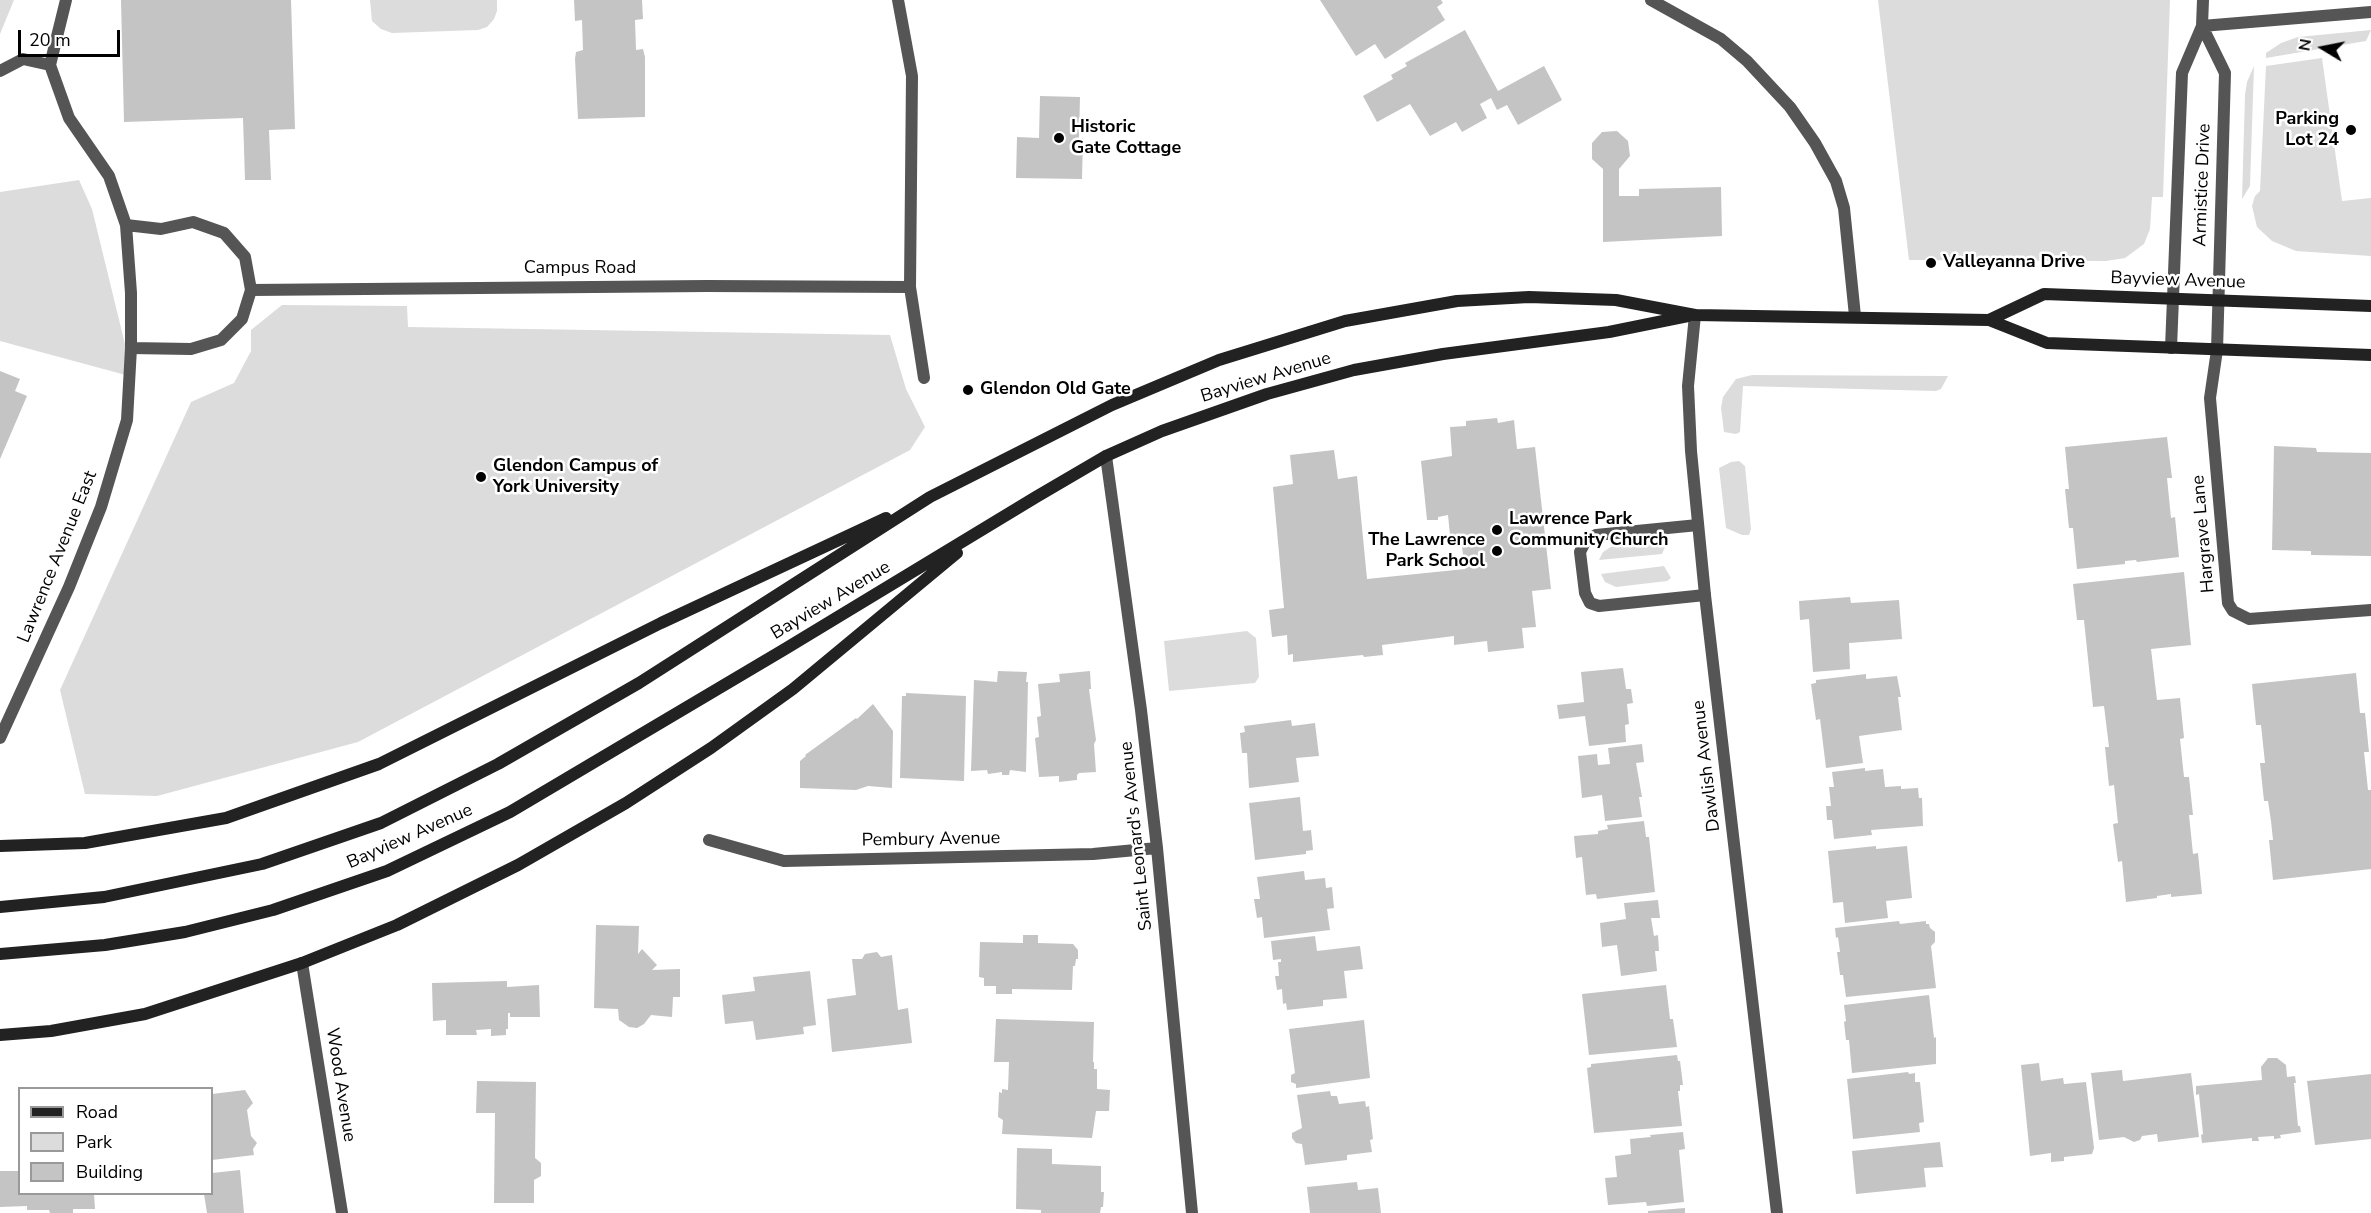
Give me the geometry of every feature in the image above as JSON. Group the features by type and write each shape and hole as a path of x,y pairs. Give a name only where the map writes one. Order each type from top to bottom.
{"main road":[{"name":"Bayview Avenue","path":"1989,320 2044,294 2371,306"},
{"name":"Bayview Avenue","path":"0,907 104,897 262,864 381,823 498,764 639,683 930,497 1112,405 1219,360 1346,321 1457,301 1529,297 1616,300 1695,315 1989,320 2047,343 2371,355"},
{"name":"Bayview Avenue","path":"0,954 105,945 185,932 273,910 387,870 510,812 1106,456 1162,431 1257,397 1354,370 1443,354 1609,332 1695,315"},
{"path":"0,846 85,843 226,818 379,764 661,623 930,497"},
{"path":"0,1035 51,1031 145,1014 302,963 397,925 518,865 626,803 711,748 793,688 988,527"}],"street":[{"path":"66,0 50,65 69,118 108,176 126,225 130,348 191,349 221,340 242,319 251,290 245,257 224,233 193,222 161,229 126,225"},
{"path":"898,0 912,76 910,287 924,378"},
{"path":"1651,0 1695,23 1730,46 1773,87 1815,143 1836,181 1844,208 1855,316"},
{"name":"Armistice Drive","path":"2171,348 2182,73 2202,26 2203,0"},
{"path":"2202,26 2371,12"},
{"name":"Armistice Drive","path":"2202,26 2224,73 2217,350"},
{"path":"0,71 23,59 50,65"},
{"name":"Campus Road","path":"251,290 706,286 910,287"},
{"name":"Dawlish Avenue","path":"1695,315 1688,386 1698,525 1777,1213"},
{"name":"Lawrence Avenue East","path":"0,738 69,587 101,507 127,420 130,348"},
{"name":"Hargrave Lane","path":"2217,350 2210,398 2227,596 2233,611 2249,619 2371,610"},
{"name":"Saint Leonard's Avenue","path":"1106,456 1138,687 1157,848 1192,1213"},
{"path":"1698,525 1596,535 1585,542 1580,552 1585,593 1590,603 1599,606 1705,595"},
{"name":"Pembury Avenue","path":"709,840 784,861 1093,854 1157,848"},
{"name":"Wood Avenue","path":"302,963 342,1213"}],"green space":[{"path":"0,0 14,0 0,34"},
{"path":"370,0 497,0 497,11 487,27 478,30 392,33 381,29 372,21"},
{"path":"1878,0 2170,0 2163,197 2152,197 2150,229 2144,244 2125,258 2106,261 1909,260"},
{"path":"2371,30 2366,41 2266,58 2266,53 2281,43 2298,37"},
{"path":"2322,58 2342,201 2371,198 2371,256 2296,251 2272,241 2257,227 2252,206 2255,196 2260,191 2266,66"},
{"path":"2254,66 2250,186 2242,199 2245,95 2247,82"},
{"path":"79,180 92,209 133,377 0,341 0,192"},
{"path":"282,305 407,306 408,327 890,335 906,389 925,427 910,450 358,742 157,796 85,794 60,690 191,402 234,383 251,351 251,330"},
{"path":"1752,375 1948,376 1941,389 1936,391 1743,386 1740,432 1736,434 1724,432 1721,408 1723,397 1736,379"},
{"path":"1739,461 1745,466 1751,529 1749,535 1742,535 1726,528 1719,468"},
{"path":"1662,539 1667,542 1662,554 1599,560 1603,552 1614,545"},
{"path":"1664,566 1671,578 1667,581 1616,587 1605,582 1601,574"},
{"path":"1247,631 1256,638 1259,677 1255,683 1169,691 1164,641"}],"building":[{"path":"121,0 291,0 295,129 269,130 271,180 245,180 243,118 124,122"},
{"path":"574,0 642,0 643,19 635,20 636,50 643,49 645,57 645,117 578,119 575,59 576,52 583,50 582,20 575,21"},
{"path":"1320,0 1441,0 1443,3 1437,7 1445,20 1385,59 1375,44 1356,56"},
{"path":"1465,30 1498,91 1544,66 1562,100 1518,125 1507,105 1497,110 1491,98 1480,104 1487,118 1462,132 1456,122 1430,136 1410,104 1377,122 1363,96 1393,79 1391,75 1407,66 1405,63"},
{"name":"Historic Gate Cottage","path":"1040,96 1080,97 1079,138 1083,138 1082,179 1016,178 1017,137 1039,138"},
{"path":"1617,131 1628,141 1630,156 1619,169 1619,196 1639,196 1639,189 1721,187 1722,236 1603,242 1603,169 1592,159 1592,143 1602,132"},
{"path":"0,371 20,379 15,391 27,396 0,459"},
{"name":"Lawrence Park Community Church","path":"1497,418 1498,423 1514,420 1517,449 1535,447 1551,589 1532,591 1536,627 1522,628 1524,648 1488,652 1487,641 1454,645 1454,636 1382,645 1383,655 1293,662 1293,654 1288,655 1287,635 1272,637 1269,610 1284,608 1273,487 1293,484 1290,455 1334,450 1338,479 1357,476 1367,579 1465,569 1461,540 1454,541 1451,545 1448,515 1438,517 1438,520 1427,520 1421,461 1452,456 1450,427 1466,426 1466,421"},
{"path":"2167,437 2172,478 2167,478 2171,518 2175,517 2179,557 2137,562 2136,560 2125,561 2125,564 2077,569 2073,528 2069,528 2065,489 2069,489 2065,447"},
{"path":"2274,446 2316,448 2317,452 2371,453 2371,556 2311,555 2311,551 2272,550"},
{"path":"2184,572 2191,645 2151,649 2157,700 2180,698 2184,738 2180,739 2184,777 2189,777 2193,815 2189,815 2193,854 2198,853 2202,894 2171,897 2171,894 2126,902 2122,861 2118,862 2113,824 2118,823 2114,785 2109,786 2105,747 2109,747 2104,706 2093,707 2084,620 2077,620 2073,584"},
{"path":"1850,597 1851,603 1899,600 1902,639 1849,643 1850,669 1813,672 1809,619 1800,620 1799,601"},
{"path":"1623,668 1626,689 1631,689 1633,703 1627,704 1629,724 1625,725 1626,742 1589,746 1585,716 1559,719 1557,705 1584,702 1581,672"},
{"path":"998,671 1027,672 1026,772 1010,770 1009,775 1002,775 1002,772 988,774 987,770 971,771 974,680 997,682"},
{"path":"1090,671 1091,689 1089,689 1096,740 1094,744 1096,772 1079,773 1077,780 1059,782 1059,776 1039,777 1035,738 1039,737 1037,717 1041,716 1038,684 1060,682 1059,674"},
{"path":"2356,673 2360,713 2365,713 2369,752 2364,752 2368,790 2371,790 2371,869 2273,880 2269,840 2273,840 2271,821 2268,801 2264,801 2260,763 2265,763 2261,725 2256,725 2252,684"},
{"path":"1866,674 1866,679 1897,676 1901,697 1898,697 1902,730 1859,736 1863,763 1826,768 1820,719 1816,720 1811,684 1816,683 1816,680"},
{"path":"906,693 966,696 964,781 900,778 902,696 906,696"},
{"path":"873,704 893,731 892,788 868,786 856,790 800,788 800,761 805,755 857,719"},
{"path":"1291,720 1292,726 1315,723 1319,756 1296,758 1299,782 1249,788 1247,753 1242,753 1240,733 1245,732 1244,726"},
{"path":"1642,744 1644,762 1636,763 1642,797 1639,797 1642,817 1605,821 1602,795 1582,798 1578,756 1597,754 1598,765 1610,764 1608,748"},
{"path":"1865,768 1865,771 1883,769 1885,787 1918,788 1919,798 1922,798 1923,826 1871,830 1872,835 1834,839 1832,820 1827,820 1826,806 1831,806 1829,787 1834,787 1832,772"},
{"path":"1300,797 1303,831 1311,830 1313,850 1306,851 1306,854 1255,860 1249,803"},
{"path":"1644,821 1646,837 1649,837 1655,892 1597,899 1596,894 1586,895 1582,857 1576,858 1574,836 1598,834 1598,831 1608,829 1607,825"},
{"path":"1876,846 1876,849 1907,846 1912,898 1886,901 1888,918 1845,923 1843,902 1833,903 1828,851"},
{"path":"1304,871 1305,880 1325,878 1326,888 1332,887 1334,908 1327,909 1330,930 1264,938 1262,917 1257,918 1254,899 1260,899 1257,877"},
{"path":"1658,900 1660,918 1651,918 1654,936 1658,935 1659,951 1655,951 1657,971 1621,976 1617,945 1602,947 1600,923 1626,919 1624,903"},
{"path":"1899,921 1900,924 1926,921 1926,924 1929,924 1935,932 1935,942 1931,946 1936,988 1846,997 1843,975 1840,975 1837,952 1840,952 1835,928"},
{"path":"596,925 639,926 638,954 642,949 657,965 652,970 680,969 680,997 673,997 672,1017 651,1015 644,1024 637,1028 629,1027 619,1020 618,1009 594,1008"},
{"path":"1023,935 1038,935 1038,943 1073,944 1078,950 1078,959 1073,966 1072,990 1012,989 1012,994 996,994 996,986 984,986 984,978 979,977 980,942 1023,943"},
{"path":"1315,936 1317,951 1360,946 1363,969 1344,971 1347,998 1323,1000 1323,1006 1287,1010 1286,1003 1283,1004 1282,989 1277,990 1275,976 1279,976 1278,962 1281,962 1281,959 1273,960 1271,941"},
{"path":"877,952 881,957 892,955 898,1010 908,1008 912,1043 832,1052 827,999 856,995 852,959 862,959 865,954"},
{"path":"810,971 816,1025 803,1027 804,1034 756,1040 753,1021 725,1024 722,995 755,991 753,977"},
{"path":"507,981 507,987 539,985 540,1017 510,1017 508,1013 506,1035 491,1036 491,1029 476,1030 477,1035 446,1035 446,1020 433,1021 432,983"},
{"path":"1666,985 1670,1019 1673,1019 1677,1047 1589,1055 1582,994"},
{"path":"1929,995 1934,1038 1936,1037 1936,1064 1852,1073 1849,1040 1846,1040 1844,1005"},
{"path":"996,1019 1094,1022 1093,1062 1094,1069 1097,1069 1097,1089 1110,1090 1109,1111 1096,1111 1092,1138 1002,1134 1003,1120 998,1117 999,1092 1002,1093 1002,1089 1008,1090 1009,1062 994,1062"},
{"path":"1364,1020 1370,1078 1296,1088 1296,1084 1291,1082 1291,1075 1295,1073 1289,1029"},
{"path":"1677,1055 1683,1085 1680,1085 1680,1091 1678,1091 1682,1126 1594,1133 1587,1068 1591,1067 1591,1064"},
{"path":"2268,1058 2277,1058 2286,1065 2287,1077 2295,1076 2298,1126 2301,1132 2280,1135 2281,1138 2274,1139 2274,1136 2258,1137 2259,1141 2252,1141 2252,1138 2202,1143 2199,1094 2196,1095 2196,1086 2262,1080 2261,1067"},
{"path":"2039,1063 2041,1081 2063,1078 2064,1084 2086,1082 2094,1148 2092,1154 2064,1157 2064,1161 2051,1162 2051,1153 2030,1156 2021,1065"},
{"path":"2122,1070 2123,1081 2191,1073 2199,1137 2158,1142 2157,1134 2142,1136 2140,1140 2134,1142 2124,1137 2099,1140 2091,1073"},
{"path":"1908,1072 1909,1074 1915,1073 1915,1082 1920,1082 1924,1122 1919,1123 1920,1132 1853,1139 1847,1079"},
{"path":"2371,1074 2371,1139 2315,1145 2307,1081"},
{"path":"477,1081 536,1082 535,1158 541,1163 541,1176 534,1180 534,1203 494,1203 495,1113 476,1113"},
{"path":"245,1090 253,1103 247,1110 251,1136 257,1143 253,1149 254,1155 213,1160 213,1094"},
{"path":"1330,1091 1331,1096 1337,1096 1339,1104 1365,1101 1366,1107 1369,1106 1373,1139 1370,1140 1372,1152 1347,1155 1347,1160 1305,1165 1302,1144 1296,1143 1292,1138 1292,1133 1302,1128 1297,1095"},
{"path":"1683,1132 1685,1149 1679,1150 1684,1202 1647,1206 1646,1202 1608,1205 1605,1178 1617,1177 1615,1156 1631,1154 1630,1139"},
{"path":"1940,1142 1943,1167 1924,1168 1926,1187 1856,1194 1852,1151"},
{"path":"1017,1148 1052,1149 1052,1164 1101,1166 1101,1192 1104,1192 1103,1207 1100,1213 1041,1213 1041,1210 1016,1209"},
{"path":"240,1170 244,1213 207,1213 204,1195 213,1195 213,1173"},
{"path":"0,1171 18,1171 18,1195 94,1195 95,1209 73,1209 73,1213 50,1213 49,1210 27,1210 27,1206 0,1207"},
{"path":"1357,1182 1358,1190 1378,1188 1381,1213 1310,1213 1307,1187"},
{"path":"1685,1208 1685,1213 1648,1213 1648,1211"}],"place":[{"name":"Parking Lot 24","path":"2351,130"},
{"name":"Historic Gate Cottage","path":"1059,138"},
{"name":"Valleyanna Drive","path":"1931,263"},
{"name":"Glendon Old Gate","path":"968,390"},
{"name":"Glendon Campus of York University","path":"481,477"},
{"name":"Lawrence Park Community Church","path":"1497,530"},
{"name":"The Lawrence Park School","path":"1497,551"}]}
